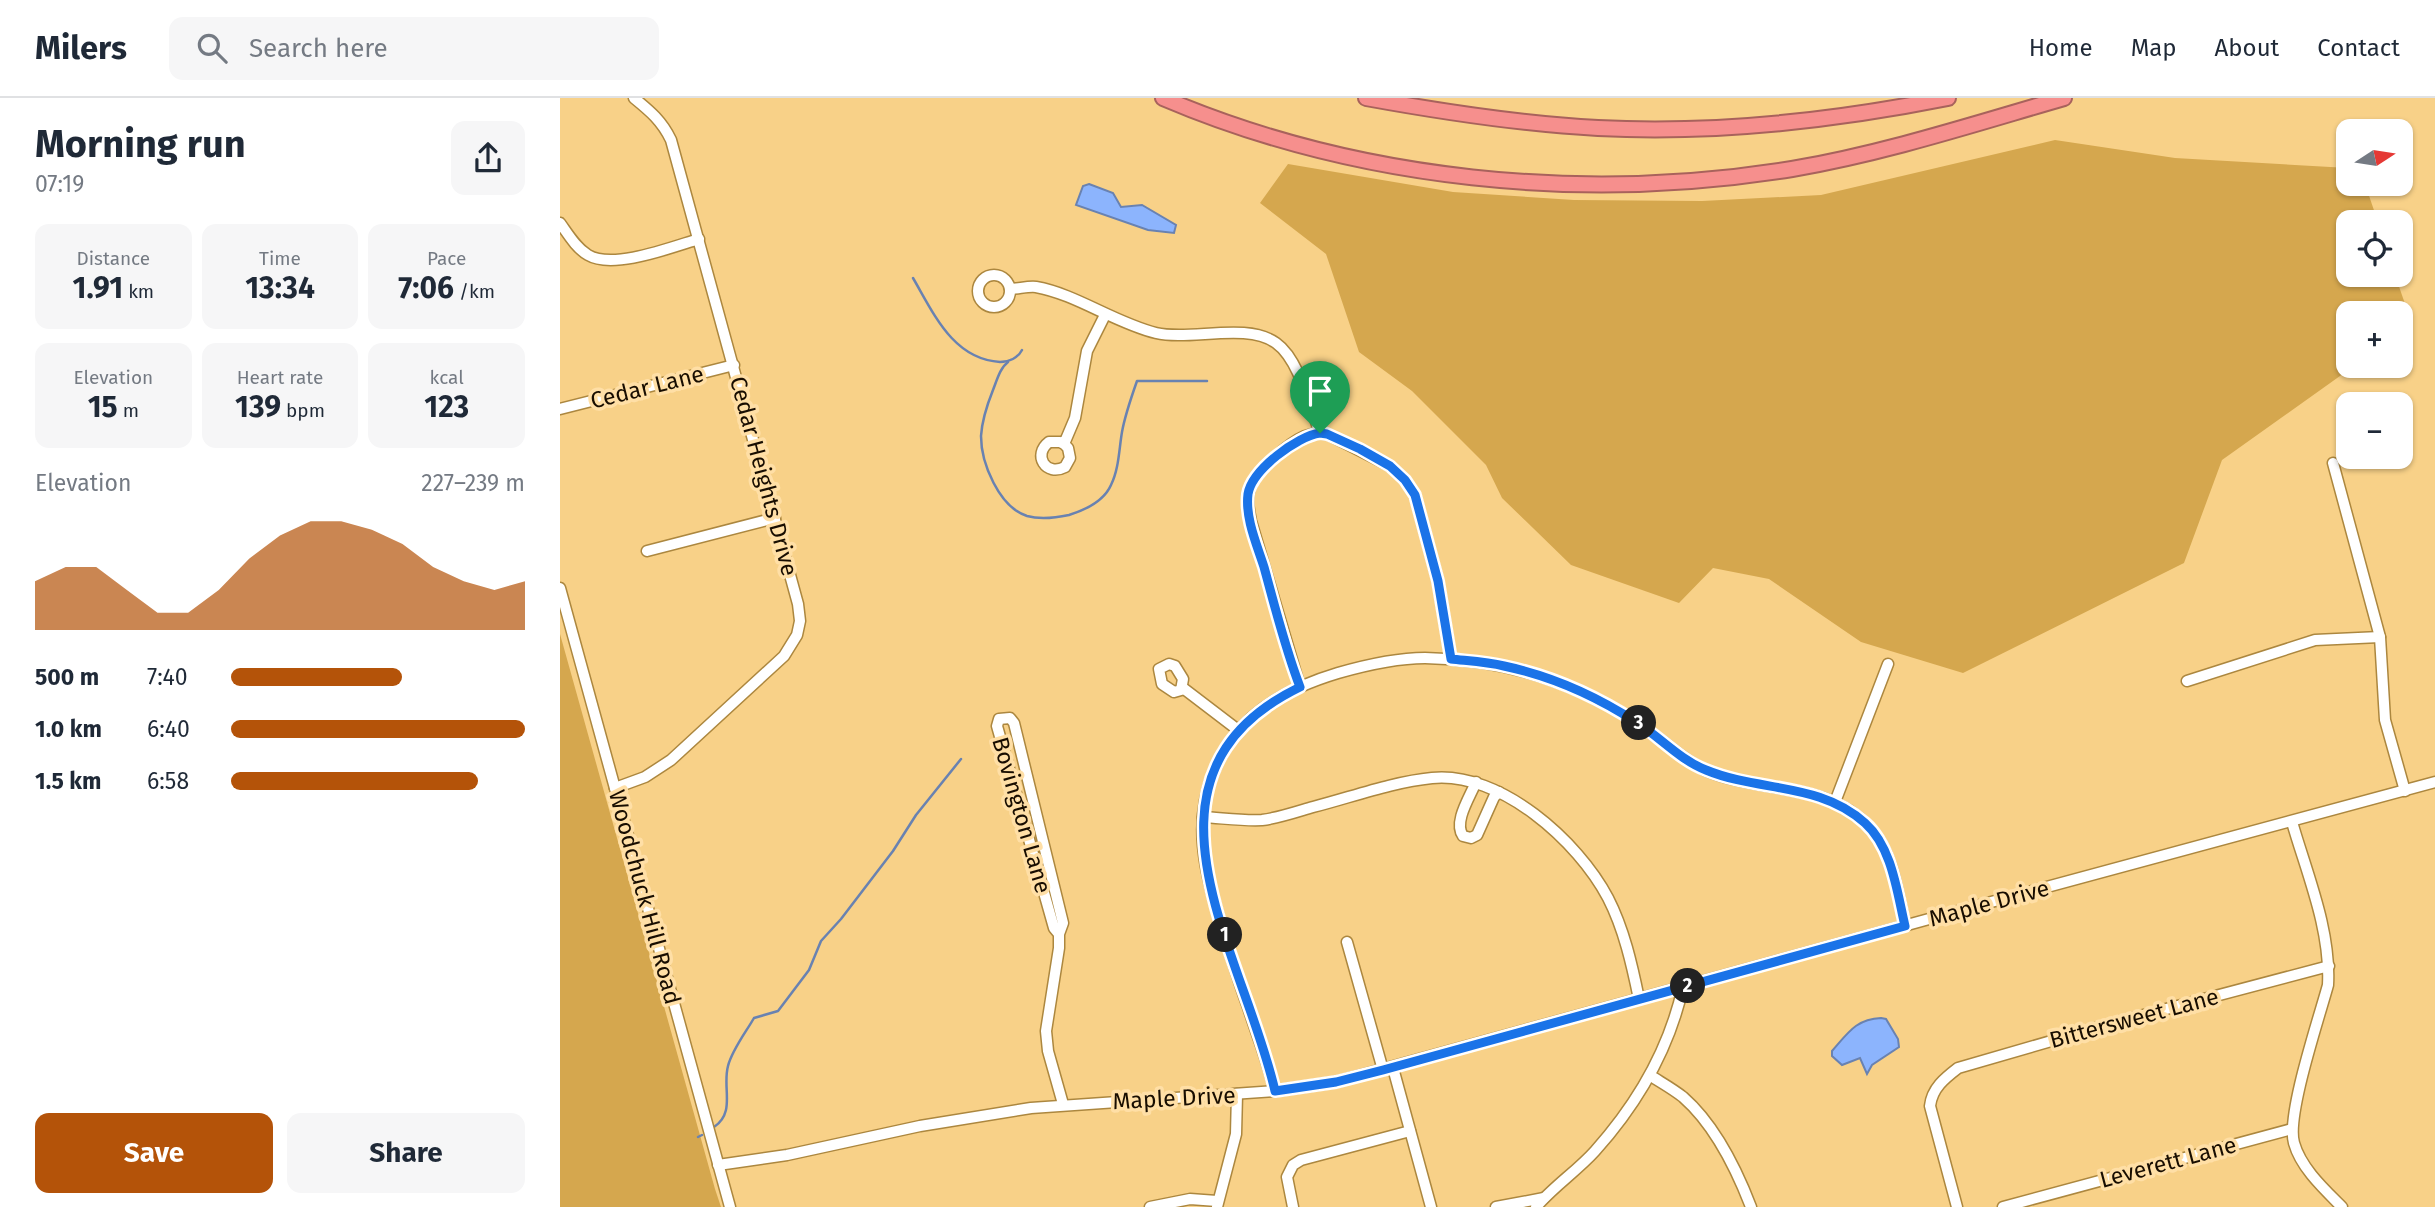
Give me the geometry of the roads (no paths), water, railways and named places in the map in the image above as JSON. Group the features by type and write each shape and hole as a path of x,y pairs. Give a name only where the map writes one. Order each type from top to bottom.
{"highway":[{"path":"1163,98 1256,132 1351,157 1474,176 1596,184 1714,178 1791,169 1850,158 1924,139 2064,98"},
{"path":"1366,98 1523,122 1599,128 1675,129 1744,127 1831,118 1948,98"}],"street":[{"name":"Cedar Heights Drive","path":"615,788 645,777 671,760 790,649 800,621 798,604 734,365 671,140 663,124 634,98"},
{"path":"560,223 587,255 598,260 623,259 699,239"},
{"path":"1010,289 1035,287 1157,333 1248,333 1275,342 1289,356 1320,433"},
{"path":"1064,444 1075,418 1087,351 1105,315"},
{"name":"Cedar Lane","path":"560,409 734,365"},
{"path":"1300,687 1251,521 1249,491 1254,479 1265,467 1304,437 1320,433 1360,449 1390,466 1405,480 1415,495 1438,581 1451,659"},
{"path":"2333,463 2380,637 2385,720 2405,790"},
{"path":"647,551 775,518"},
{"name":"Woodchuck Hill Road","path":"560,588 730,1207"},
{"path":"2187,681 2315,640 2380,637"},
{"path":"1275,1091 1206,869 1202,844 1205,799 1215,770 1238,730 1266,705 1300,687 1357,668 1394,660 1423,658 1503,666 1574,689 1622,713 1703,769 1748,782 1814,794 1850,809 1875,834 1885,852 1905,926"},
{"path":"1835,802 1888,664"},
{"path":"1183,688 1238,730"},
{"name":"Bovington Lane","path":"1042,864 997,726 1002,718 1010,718 1014,723 1042,864 1054,928 1059,934 1046,1031 1048,1051 1063,1104"},
{"path":"1203,817 1261,820 1433,778 1456,778 1476,782 1499,792 1535,816 1592,871 1619,923 1639,999"},
{"path":"1476,782 1460,820 1459,830 1463,836 1471,838 1477,835 1494,797 1499,792"},
{"name":"Maple Drive","path":"718,1165 787,1155 920,1126 1063,1104 1275,1091 1336,1082 2435,782"},
{"path":"2292,822 2319,917 2329,966 2328,985 2293,1116 2293,1141 2302,1163 2342,1207"},
{"path":"1347,942 1410,1131 1431,1207"},
{"name":"Bittersweet Lane","path":"1957,1207 1930,1113 1931,1099 1944,1079 1958,1068 1982,1059 2329,966"},
{"path":"1536,1207 1594,1152 1636,1100 1664,1048 1679,1007 1683,987"},
{"path":"1651,1076 1684,1099 1718,1139 1732,1163 1751,1207"},
{"path":"1150,1207 1190,1199 1217,1204 1236,1134 1237,1094"},
{"name":"Leverett Lane","path":"2003,1207 2292,1129"},
{"path":"1293,1207 1287,1177 1293,1166 1301,1160 1410,1131"},
{"path":"1496,1207 1544,1198"}],"water":[{"path":"1089,184 1113,193 1121,207 1142,205 1176,225 1174,233 1148,230 1076,205 1083,186"},
{"path":"1886,1019 1898,1039 1899,1047 1872,1065 1867,1074 1860,1058 1842,1065 1832,1056 1832,1051 1853,1028 1865,1021"}],"waterway":[{"path":"913,278 937,320 957,344 970,353 1000,362 1013,359 1022,350"},
{"path":"1008,362 999,374 984,418 981,436 984,459 994,483 1008,504 1027,516 1037,518 1075,513 1093,504 1108,491 1116,472 1123,426 1137,381 1207,381"},
{"path":"714,1127 721,1121 727,1107 727,1074 730,1060 754,1018 778,1011 809,970 821,941 841,919 893,851 916,815 961,759"},
{"path":"698,1137 702,1135"}]}
